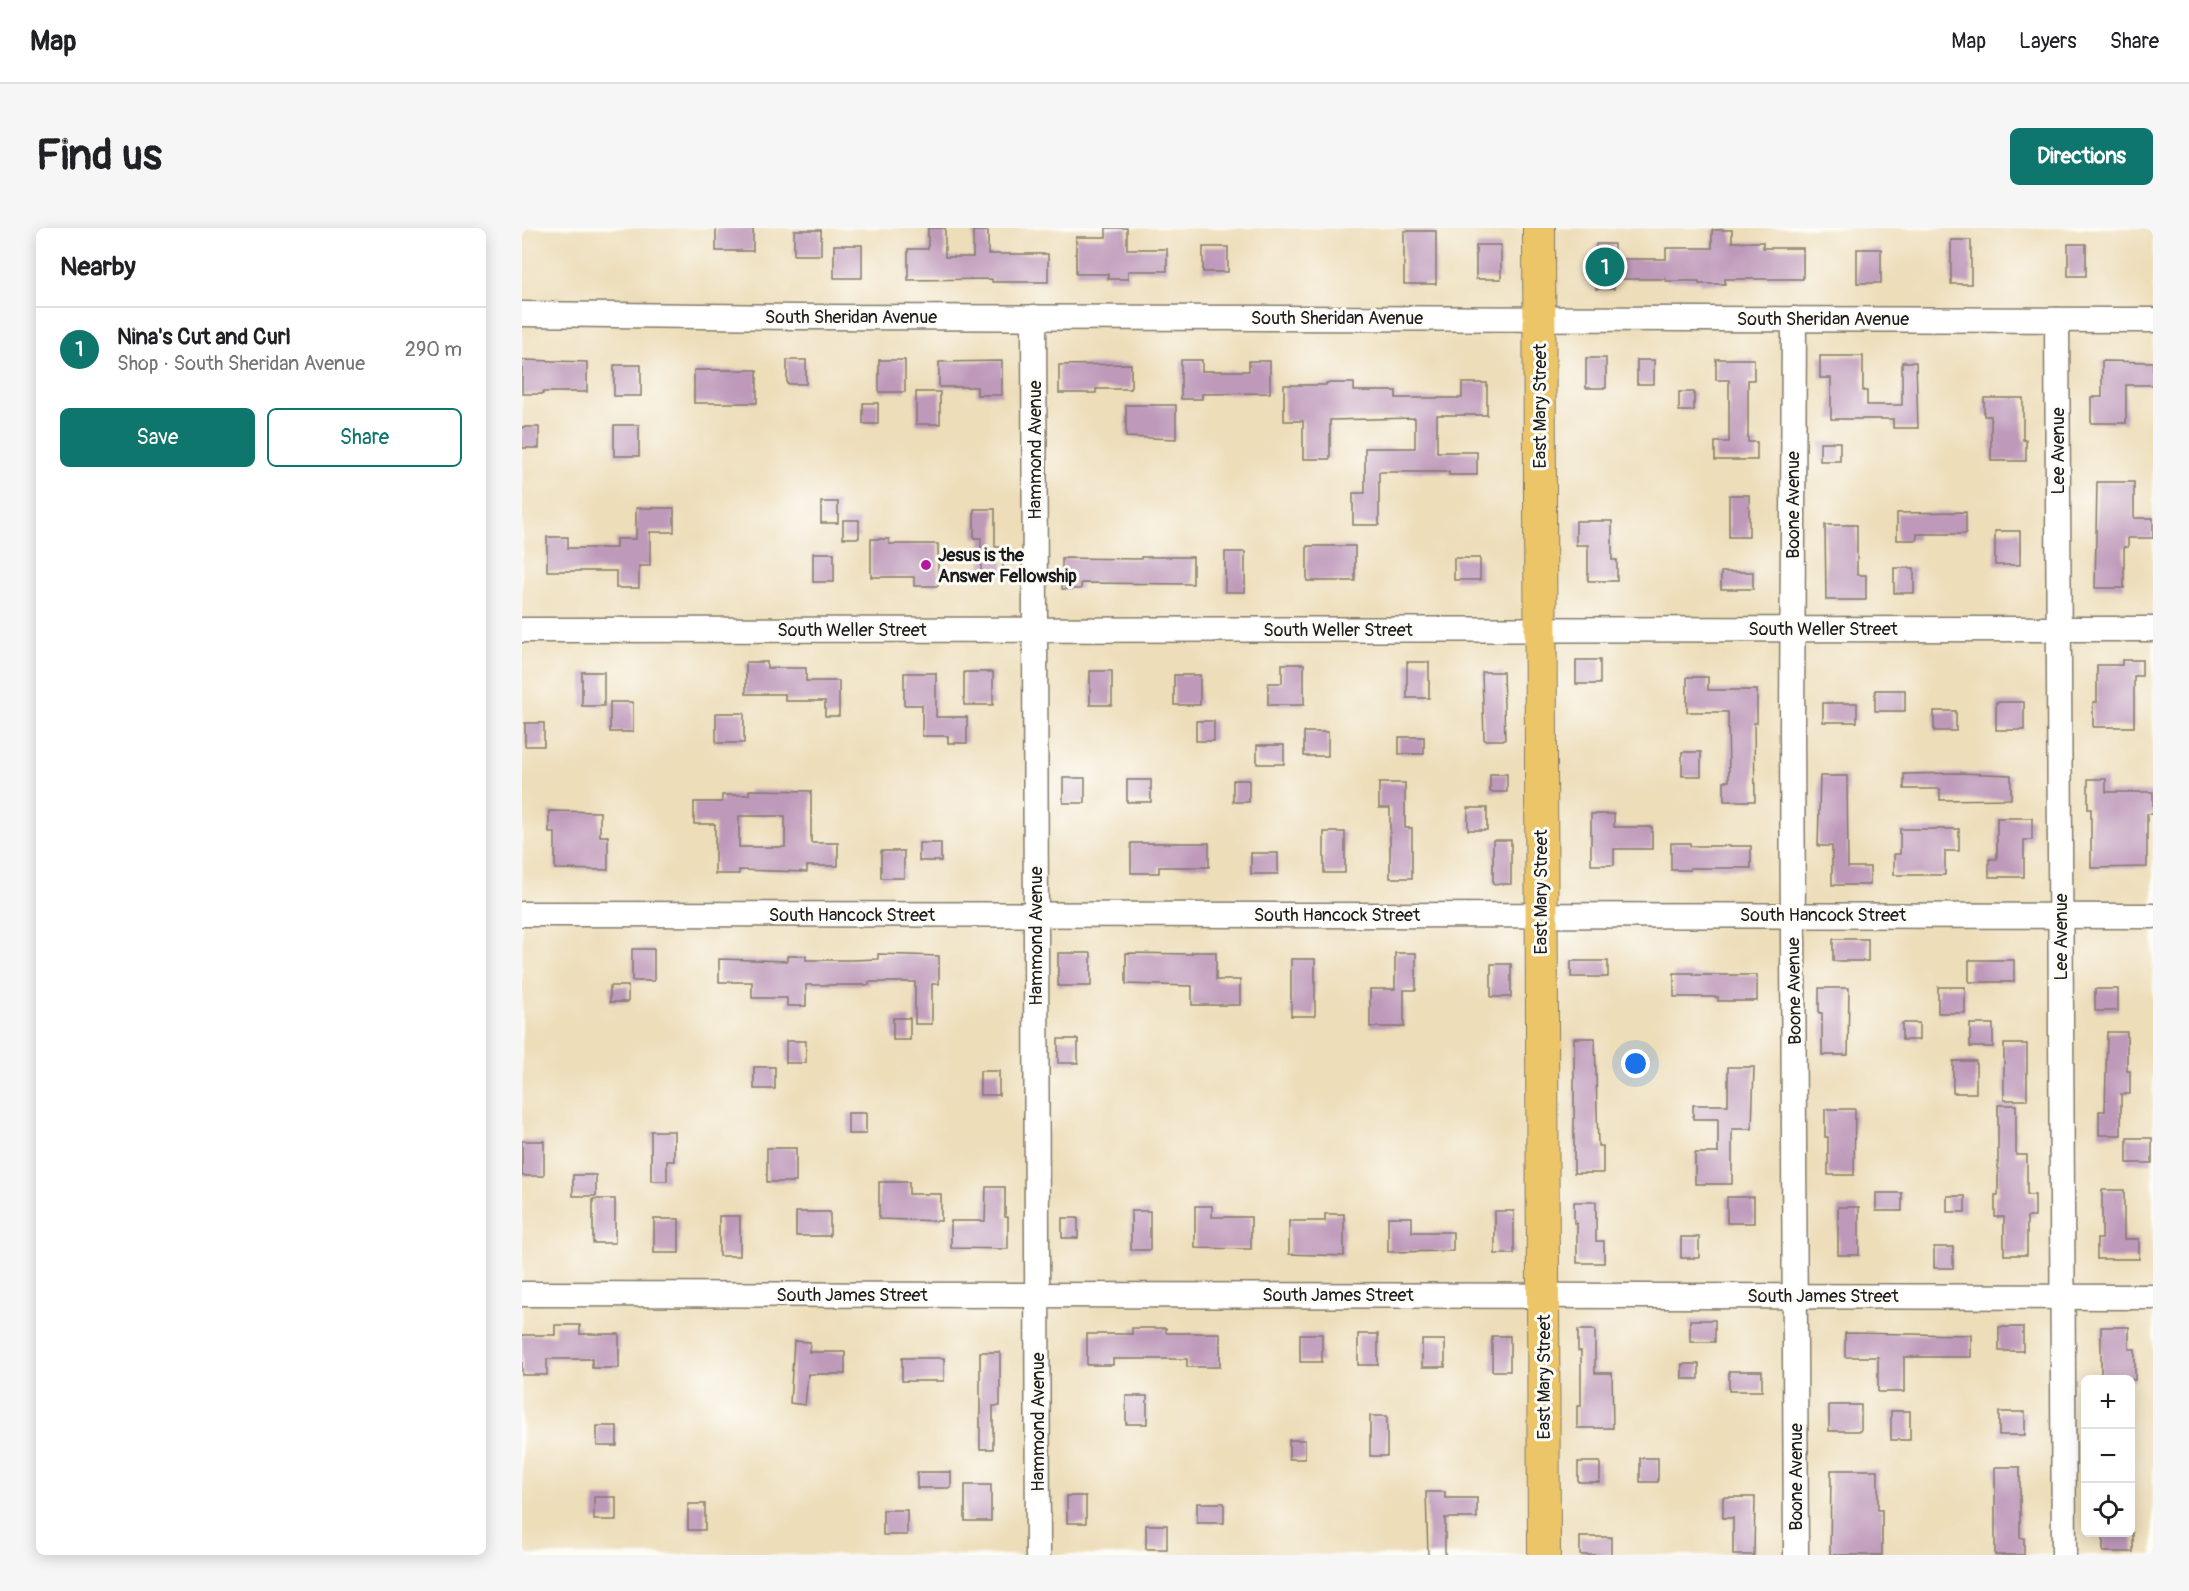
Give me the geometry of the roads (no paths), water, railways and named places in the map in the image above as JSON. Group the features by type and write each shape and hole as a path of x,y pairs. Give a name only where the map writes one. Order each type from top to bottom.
{"main road":[{"name":"East Mary Street","path":"1539,228 1544,1555"}],"street":[{"name":"South Sheridan Avenue","path":"522,314 2153,320"},
{"name":"Hammond Avenue","path":"1034,317 1038,1555"},
{"name":"Boone Avenue","path":"1794,319 1792,629 1796,1555"},
{"name":"Lee Avenue","path":"2057,320 2064,1555"},
{"name":"South Weller Street","path":"522,630 2153,629"},
{"name":"South Hancock Street","path":"522,914 2153,916"},
{"name":"South James Street","path":"522,1294 2153,1297"}],"place":[{"name":"Nina's Cut and Curl","path":"1605,267"},
{"name":"Jesus is the Answer Fellowship","path":"926,565"}]}
